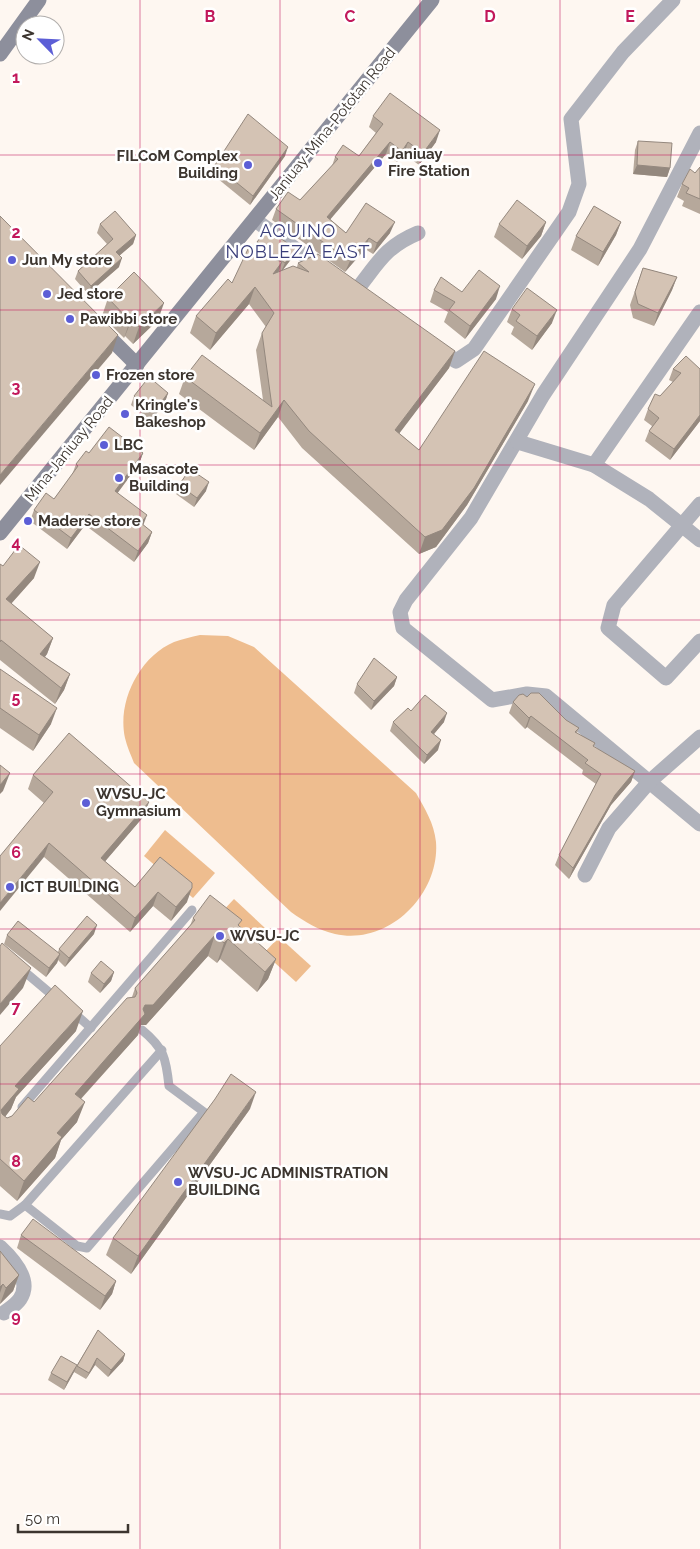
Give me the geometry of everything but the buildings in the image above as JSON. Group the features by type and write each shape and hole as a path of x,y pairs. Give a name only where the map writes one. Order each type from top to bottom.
{"main road":[{"path":"0,54 39,0"},
{"name":"Janiuay-Mina-Pototan Road","path":"137,365 255,220 427,2"},
{"path":"90,319 137,365"},
{"name":"Mina-Janiuay Road","path":"1,530 137,365"}],"street":[{"path":"425,340 456,361 474,349 569,212 579,184 571,119 623,52 672,0"},
{"path":"700,133 640,249 543,395 518,442 471,518 406,600 400,612 403,628 492,700 527,694 546,696 700,824"},
{"path":"255,220 370,302"},
{"path":"346,285 385,252 402,240 418,233"},
{"path":"594,465 700,312"},
{"path":"474,349 489,359"},
{"path":"528,385 543,395"},
{"path":"518,442 594,465 649,499 700,540"},
{"path":"700,504 614,605 608,628 666,678 700,641"},
{"path":"585,875 609,828 650,782 700,737"},
{"path":"0,1248 10,1256 21,1273 24,1289 19,1301 4,1312"}],"lane":[{"path":"13,1117 114,1006 192,910"},
{"path":"8,958 61,1003"},
{"path":"69,1009 92,1028"},
{"path":"25,1204 77,1246 87,1248 92,1245 204,1112 169,1086 162,1050 142,1030"},
{"path":"0,1214 10,1216 25,1204 162,1050"}],"shaded area":[{"path":"200,635 228,636 254,647 416,793 429,816 433,829 436,842 435,862 420,898 407,912 391,924 374,932 355,936 335,934 317,928 301,919 291,912 134,763 126,741 123,724 124,710 133,682 150,658 162,649 174,642"},
{"path":"165,830 215,873 193,898 144,856"},
{"path":"234,899 265,928 251,942 220,914"},
{"path":"279,937 311,966 296,982 264,953"}],"place":[{"name":"Janiuay Fire Station","path":"378,163"},
{"name":"FILCoM Complex Building","path":"248,165"},
{"name":"Jun My store","path":"12,260"},
{"name":"Jed store","path":"47,294"},
{"name":"Pawibbi store","path":"70,319"},
{"name":"Frozen store","path":"96,375"},
{"name":"Kringle's Bakeshop","path":"125,414"},
{"name":"LBC","path":"104,445"},
{"name":"Masacote Building","path":"119,478"},
{"name":"Maderse store","path":"28,521"},
{"name":"WVSU-JC Gymnasium","path":"86,803"},
{"name":"ICT BUILDING","path":"10,887"},
{"name":"WVSU-JC","path":"220,936"},
{"name":"WVSU-JC ADMINISTRATION BUILDING","path":"178,1182"}],"district":[{"name":"AQUINO NOBLEZA EAST","path":"298,241"}]}
